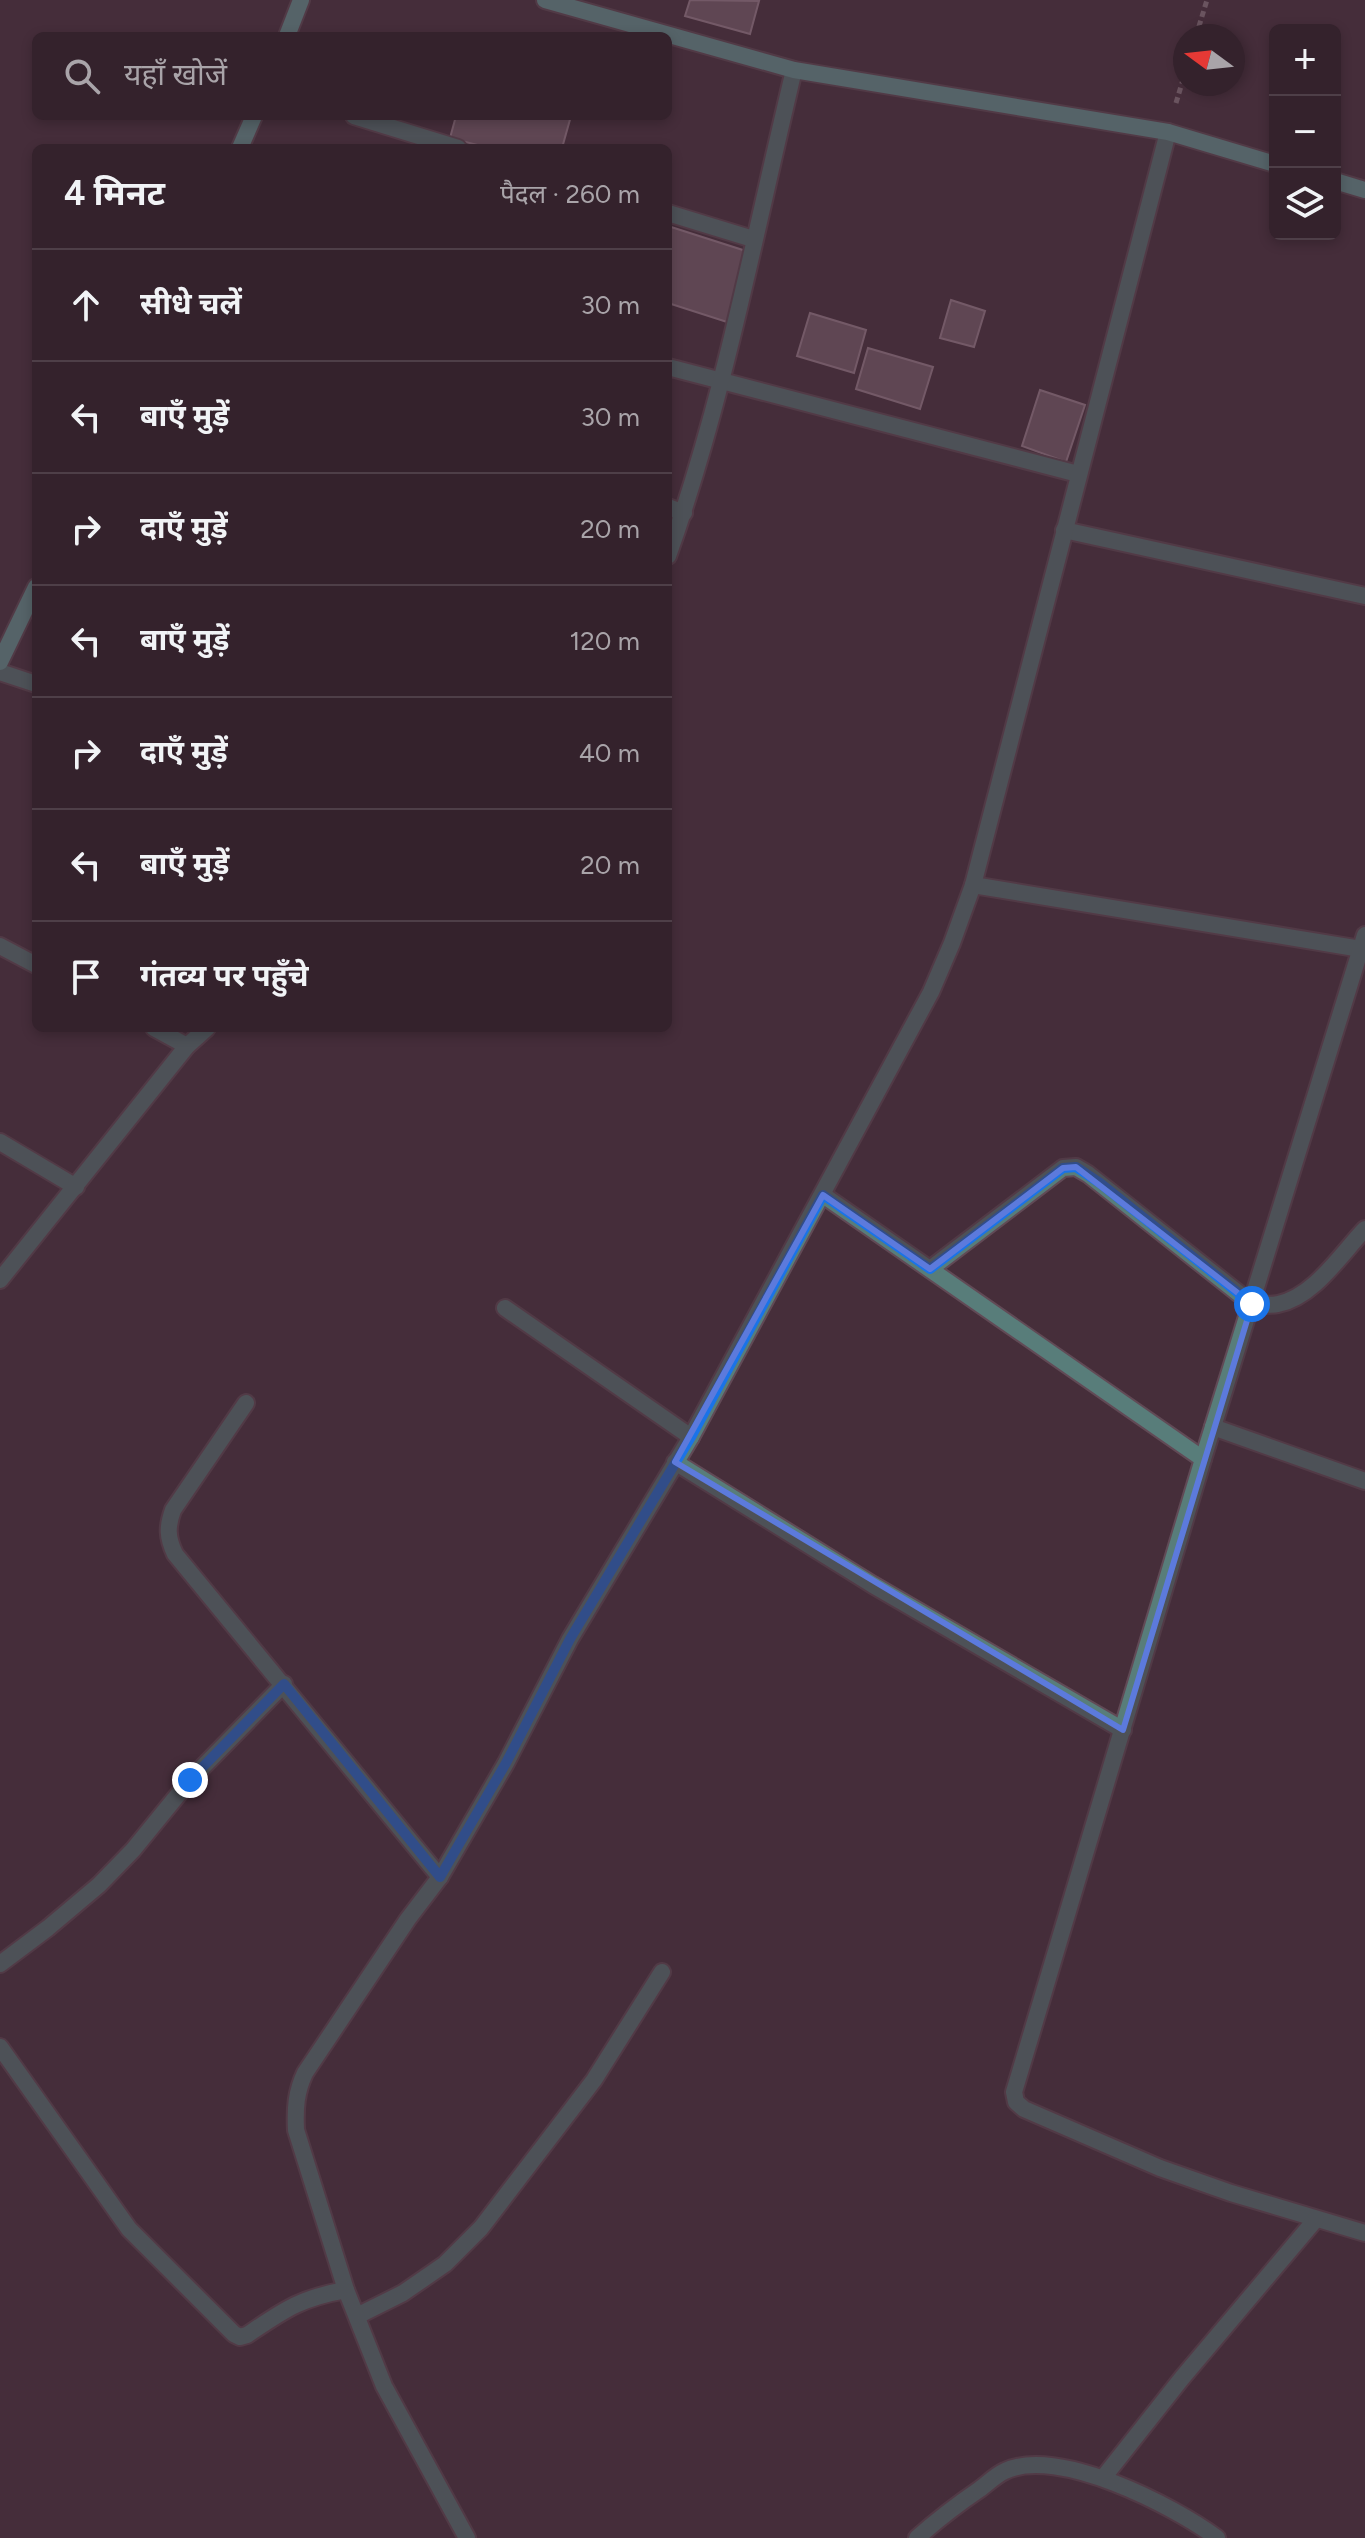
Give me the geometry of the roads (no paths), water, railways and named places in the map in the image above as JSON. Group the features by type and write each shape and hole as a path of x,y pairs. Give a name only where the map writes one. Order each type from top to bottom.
{"street":[{"path":"289,32 301,0"},
{"path":"545,0 659,32"},
{"path":"672,36 794,70 1168,132 1269,162"},
{"path":"672,533 676,510 720,382 794,70"},
{"path":"242,144 252,120"},
{"path":"367,120 445,144"},
{"path":"467,2538 384,2386 346,2290 296,2130 297,2089 408,1919 440,1877 506,1763 570,1639 691,1437 931,992 973,885 1168,132"},
{"path":"1341,183 1365,190"},
{"path":"672,214 753,239"},
{"path":"672,368 1078,474"},
{"path":"1064,530 1365,596"},
{"path":"0,662 32,595"},
{"path":"0,672 32,683"},
{"path":"973,885 1363,942 1203,1459 1014,2092 1016,2102 1024,2109 1160,2168 1365,2233"},
{"path":"0,946 32,963"},
{"path":"161,1032 187,1046"},
{"path":"0,1280 187,1046 203,1032"},
{"path":"0,1142 76,1187"},
{"path":"930,1269 1063,1168 1076,1167 1100,1183 1252,1304 1275,1305 1293,1299 1317,1281 1365,1229"},
{"path":"823,1195 1203,1459"},
{"path":"505,1308 691,1437"},
{"path":"246,1403 173,1510 168,1525 168,1540 175,1554 440,1877"},
{"path":"1213,1427 1365,1481"},
{"path":"675,1462 873,1585 1123,1730"},
{"path":"0,1964 99,1885 133,1850 190,1780 284,1684"},
{"path":"357,2316 403,2293 445,2264 481,2228 594,2080 662,1972"},
{"path":"0,2047 129,2229 234,2334 240,2337 247,2335 294,2304 346,2290"},
{"path":"1103,2478 1182,2378 1316,2219"},
{"path":"917,2538 943,2515 1006,2470 1030,2465 1062,2467 1103,2478 1158,2502 1217,2538"}]}
